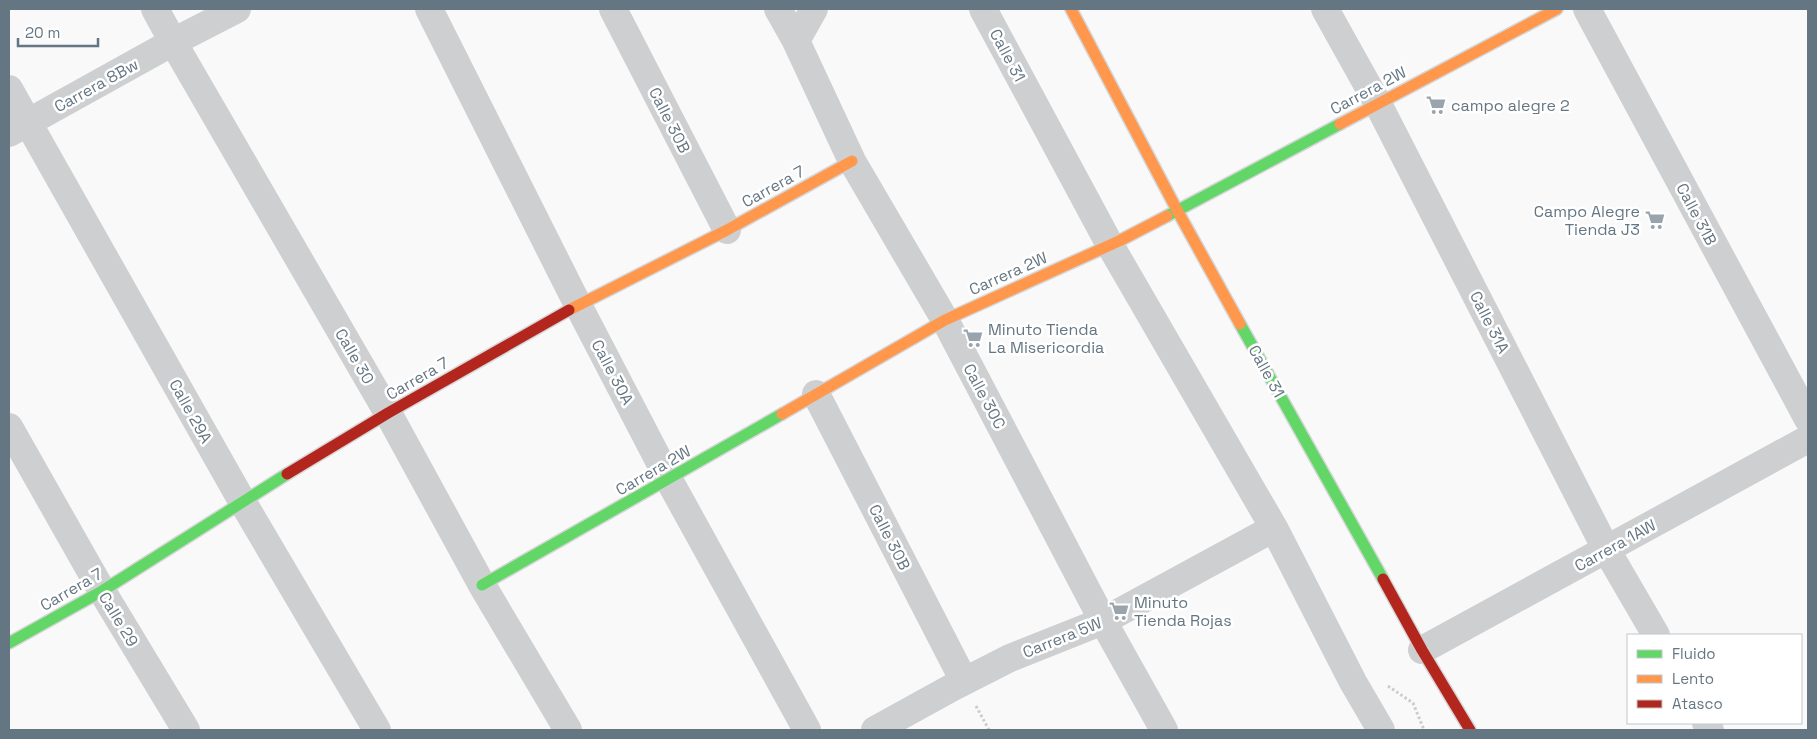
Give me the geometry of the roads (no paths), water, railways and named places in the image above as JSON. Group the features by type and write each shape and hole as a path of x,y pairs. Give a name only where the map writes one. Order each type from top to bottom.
{"street":[{"name":"Calle 30","path":"155,9 388,413 482,585 568,730"},
{"name":"Carrera 8Bw","path":"19,128 173,42 237,9"},
{"name":"Calle 30A","path":"429,9 578,306 669,480 807,730"},
{"name":"Calle 30B","path":"613,9 727,230"},
{"name":"Calle 30C","path":"778,9 796,41 852,161 945,320 1103,621 1164,730"},
{"path":"796,41 814,9"},
{"name":"Calle 31","path":"983,9 1110,246 1274,528 1353,682 1381,730"},
{"name":"Calle 31","path":"1071,9 1177,210 1422,650 1470,730"},
{"name":"Calle 31A","path":"1325,9 1378,104 1606,549 1655,634"},
{"name":"Carrera 2W","path":"482,585 669,480 945,320 1110,246 1557,9"},
{"name":"Calle 31B","path":"1587,9 1808,419"},
{"name":"Calle 29A","path":"9,89 19,128 377,730"},
{"name":"Carrera 7","path":"9,643 102,591 242,501 388,413 578,306 727,230 852,161"},
{"name":"Calle 30B","path":"816,394 964,681"},
{"name":"Calle 29","path":"9,427 102,591 186,730"},
{"name":"Carrera 1AW","path":"1422,650 1808,439"},
{"name":"Carrera 5W","path":"875,730 1010,658 1103,621 1274,528"}],"place":[{"name":"campo alegre 2","path":"1436,105"},
{"name":"Campo Alegre Tienda J3","path":"1655,220"},
{"name":"Minuto Tienda La Misericordia","path":"973,338"},
{"name":"Minuto Tienda Rojas","path":"1119,611"}]}
